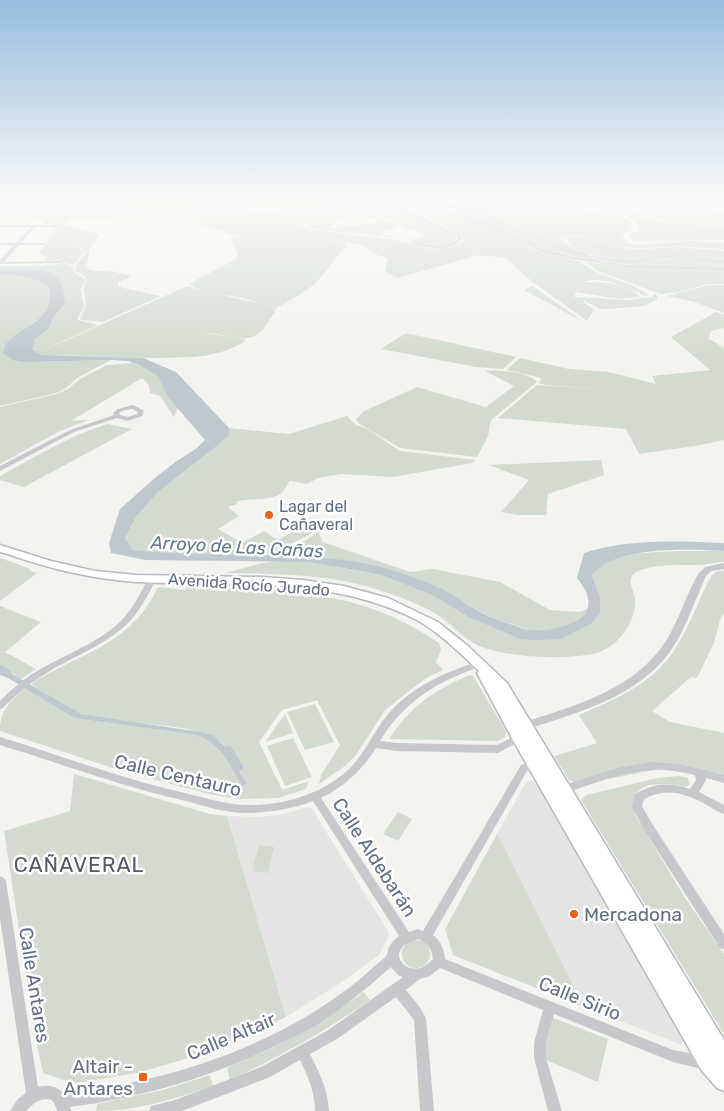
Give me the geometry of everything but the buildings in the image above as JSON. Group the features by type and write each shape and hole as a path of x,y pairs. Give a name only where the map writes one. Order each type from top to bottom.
{"main road":[{"name":"Avenida Rocío Jurado","path":"0,548 34,560 95,574 292,584 327,587 367,595 422,618 446,633 502,686 523,732"},
{"name":"Avenida Rocío Jurado","path":"480,664 487,678 523,732"},
{"path":"523,732 534,765 716,1061"},
{"path":"523,732 564,789 716,1061 724,1081"}],"street":[{"path":"0,263 10,253"},
{"path":"553,253 573,258 626,266 724,269"},
{"path":"0,263 60,262"},
{"path":"0,469 72,431 117,416"},
{"path":"374,744 397,747 498,749 523,732 614,692 646,670 667,648 702,574 708,569 724,566"},
{"path":"0,706 29,680 52,666 90,648 112,633 137,608 153,578"},
{"name":"Calle Centauro","path":"0,741 155,790 243,809 271,808 315,796 344,779 355,770 390,718 412,697 438,680 480,664"},
{"path":"426,936 514,783 524,768 534,765"},
{"path":"564,789 650,766 674,768 724,779"},
{"path":"693,793 701,780 700,773"},
{"path":"724,810 703,797 673,788 648,791 639,797 637,806 646,825 724,944"},
{"name":"Calle Aldebarán","path":"315,796 406,937"},
{"name":"Calle Antares","path":"0,881 34,1095"},
{"path":"156,1111 175,1107 265,1072 332,1035 415,976 431,970 439,962 439,951 434,942 426,936 418,934 397,942 393,958 402,970 415,976"},
{"name":"Calle Altair","path":"64,1106 87,1098 171,1081 257,1048 320,1016 366,982 393,958"},
{"name":"Calle Sirio","path":"439,962 673,1056 716,1061"},
{"path":"397,989 420,1018 427,1111"},
{"path":"550,1007 540,1044 540,1058 555,1111"},
{"path":"302,1052 323,1100 322,1111"},
{"path":"17,1111 27,1099 45,1092 56,1094 64,1106"}],"shaded area":[{"path":"83,253 73,265 58,260 45,261 47,257 38,254"},
{"path":"86,253 89,253 86,265 84,266 87,266 90,270 115,272 132,276 118,283 119,287 161,296 103,322 81,320 85,304 84,290 86,278 76,271 75,267 78,266 75,265"},
{"path":"237,253 341,253 310,288 275,308 276,310 262,331 254,336 240,338 205,333 245,339 244,342 223,352 202,356 144,358 42,355 31,350 35,339 49,329 52,320 60,311 35,321 12,338 26,362 111,360 77,378 57,393 0,406 0,266 62,264 61,262 72,266 74,272 85,279 81,289 84,307 77,320 98,325 49,348 187,286 203,292 190,285 191,283 236,259","holes":["214,293 242,298 266,305"]},
{"path":"373,253 547,253 578,261 598,273 632,285 648,295 646,296 631,289 615,283 590,280 582,282 620,285 640,297 618,299 576,292 574,297 626,300 652,297 656,294 658,299 644,306 605,309 600,309 585,301 583,302 594,309 587,321 530,280 507,259 478,255 398,278 385,272 388,258"},
{"path":"560,253 585,253 590,255 590,257 595,255 588,253 724,253 724,268 633,265 583,259 588,257 581,258"},
{"path":"584,262 630,267 724,270 724,284 708,284 680,292 661,294 600,272"},
{"path":"40,270 52,274 63,287 65,303 52,320 49,329 35,339 32,350 42,355 143,358 176,372 229,428 229,436 158,492 136,517 125,538 133,550 190,554 306,556 373,565 426,582 446,591 488,616 531,630 544,630 569,625 586,612 589,603 586,592 577,578 584,553 618,545 653,542 724,543 724,551 653,551 616,559 602,566 592,576 600,596 600,612 592,623 562,639 534,640 520,639 470,618 434,596 381,575 308,562 146,560 111,553 109,543 120,509 156,477 197,448 205,440 167,396 158,376 139,365 128,361 111,360 26,362 13,360 3,353 6,345 12,338 43,314 48,306 50,296 49,288 42,282 15,275 0,276 0,271"},
{"path":"709,285 724,285 724,313 695,302 667,296"},
{"path":"532,286 584,322 524,290"},
{"path":"716,312 724,315 724,328 711,331 708,338 724,348 724,440 639,454 626,429 498,418 537,385 617,390 538,383 542,379 507,370 520,358 569,369 609,372 656,384 652,376 710,370 671,337"},
{"path":"406,333 516,357 503,369 476,367 381,349"},
{"path":"132,363 150,370 158,376 167,396 178,408 174,417 160,396 150,393 149,385 142,378 71,421 88,420 58,432 0,464 0,407 57,394 107,365"},
{"path":"485,371 512,372 527,376 537,382 491,420 488,436 477,457 400,448 358,423 356,419 364,411 417,387 486,407 514,386"},
{"path":"347,416 356,425 366,428 400,451 475,460 472,463 393,477 341,474 318,478 307,484 290,481 283,492 276,496 236,502 238,504 228,507 239,516 218,529 242,543 264,531 278,540 317,518 317,524 311,534 269,554 172,555 133,550 125,538 136,517 158,492 228,436 229,428 289,434"},
{"path":"107,424 132,429 24,487 0,480 0,476 52,447"},
{"path":"601,460 604,475 548,494 546,515 517,515 501,512 529,480 489,465"},
{"path":"329,521 319,534 323,542 410,572 433,569 500,582 550,610 579,612 588,609 579,621 559,629 529,630 488,616 444,591 404,575 364,563 305,555 280,554 313,536 325,522"},
{"path":"724,551 724,562 654,567 637,572 631,578 635,598 633,615 630,624 619,639 605,650 597,653 563,657 519,655 486,648 472,642 438,615 425,608 363,585 305,576 225,573 263,563 281,561 308,562 381,575 434,596 470,618 520,639 562,639 592,623 600,596 592,576 609,561 632,554"},
{"path":"0,558 31,569 29,570 36,573 41,570 0,601"},
{"path":"718,571 724,571 724,613 720,620 714,643 697,678 691,677 652,711 670,722 724,733 724,776 675,766 582,784 569,780 554,756 597,743 579,715 630,690 654,674 664,664 683,635 709,580"},
{"path":"158,587 185,590 187,587 287,592 348,602 379,611 409,625 439,643 441,650 436,662 443,670 426,678 385,710 356,755 345,766 319,784 321,775 340,745 317,700 282,710 259,742 282,790 309,781 306,789 278,798 239,799 208,794 116,769 0,731 4,712 10,702 25,688 71,716 81,719 196,735 219,749 242,785 247,783 239,770 244,768 229,745 225,747 213,738 178,728 115,721 81,714 61,704 31,684 118,636 133,623 146,607"},
{"path":"0,606 41,622 5,652 36,669 21,679 0,665"},
{"path":"0,665 81,714 212,735 225,747 230,745 244,768 239,771 247,783 242,786 219,749 205,739 196,735 71,716 0,675"},
{"path":"470,675 473,676 506,731 505,737 497,741 389,739 405,717 424,700 446,686"},
{"path":"315,704 334,742 305,750 287,712"},
{"path":"285,714 293,733 265,742"},
{"path":"293,738 312,777 285,786 267,746"},
{"path":"74,774 210,814 227,816 286,1017 206,1053 137,1073 77,1083 43,1073 36,1041 4,831 70,811"},
{"path":"679,776 688,778 690,784 686,787 649,785 637,792 634,798 634,806 637,818 685,898 724,954 724,1034 581,800 586,795 658,778"},
{"path":"530,780 536,783 683,1040 682,1045 584,1007 497,834 526,782"},
{"path":"308,807 312,809 389,935 379,955 339,984 286,1017 227,816 259,817 283,814"},
{"path":"398,812 412,819 398,841 383,834"},
{"path":"497,834 584,1007 453,955 445,929"},
{"path":"259,845 274,847 268,873 252,871"},
{"path":"416,940 426,944 430,954 426,964 416,968 406,964 402,954 406,944"},
{"path":"364,992 370,1000 284,1053 230,1080 227,1068 276,1046 323,1021"},
{"path":"553,1018 608,1039 598,1082 546,1060 546,1043"},
{"path":"210,1075 213,1086 141,1107 96,1111 97,1104 163,1090"}],"waterway":[{"path":"578,253 587,255"},
{"path":"596,257 616,261 642,261 656,257 674,256 724,262"}],"place":[{"name":"Lagar del Cañaveral","path":"269,515"},
{"name":"Mercadona","path":"574,914"},
{"name":"Altair - Antares","path":"143,1077"}],"district":[{"name":"CAÑAVERAL","path":"79,865"}],"water label":[{"name":"Arroyo de Las Cañas","path":"237,547"}]}
